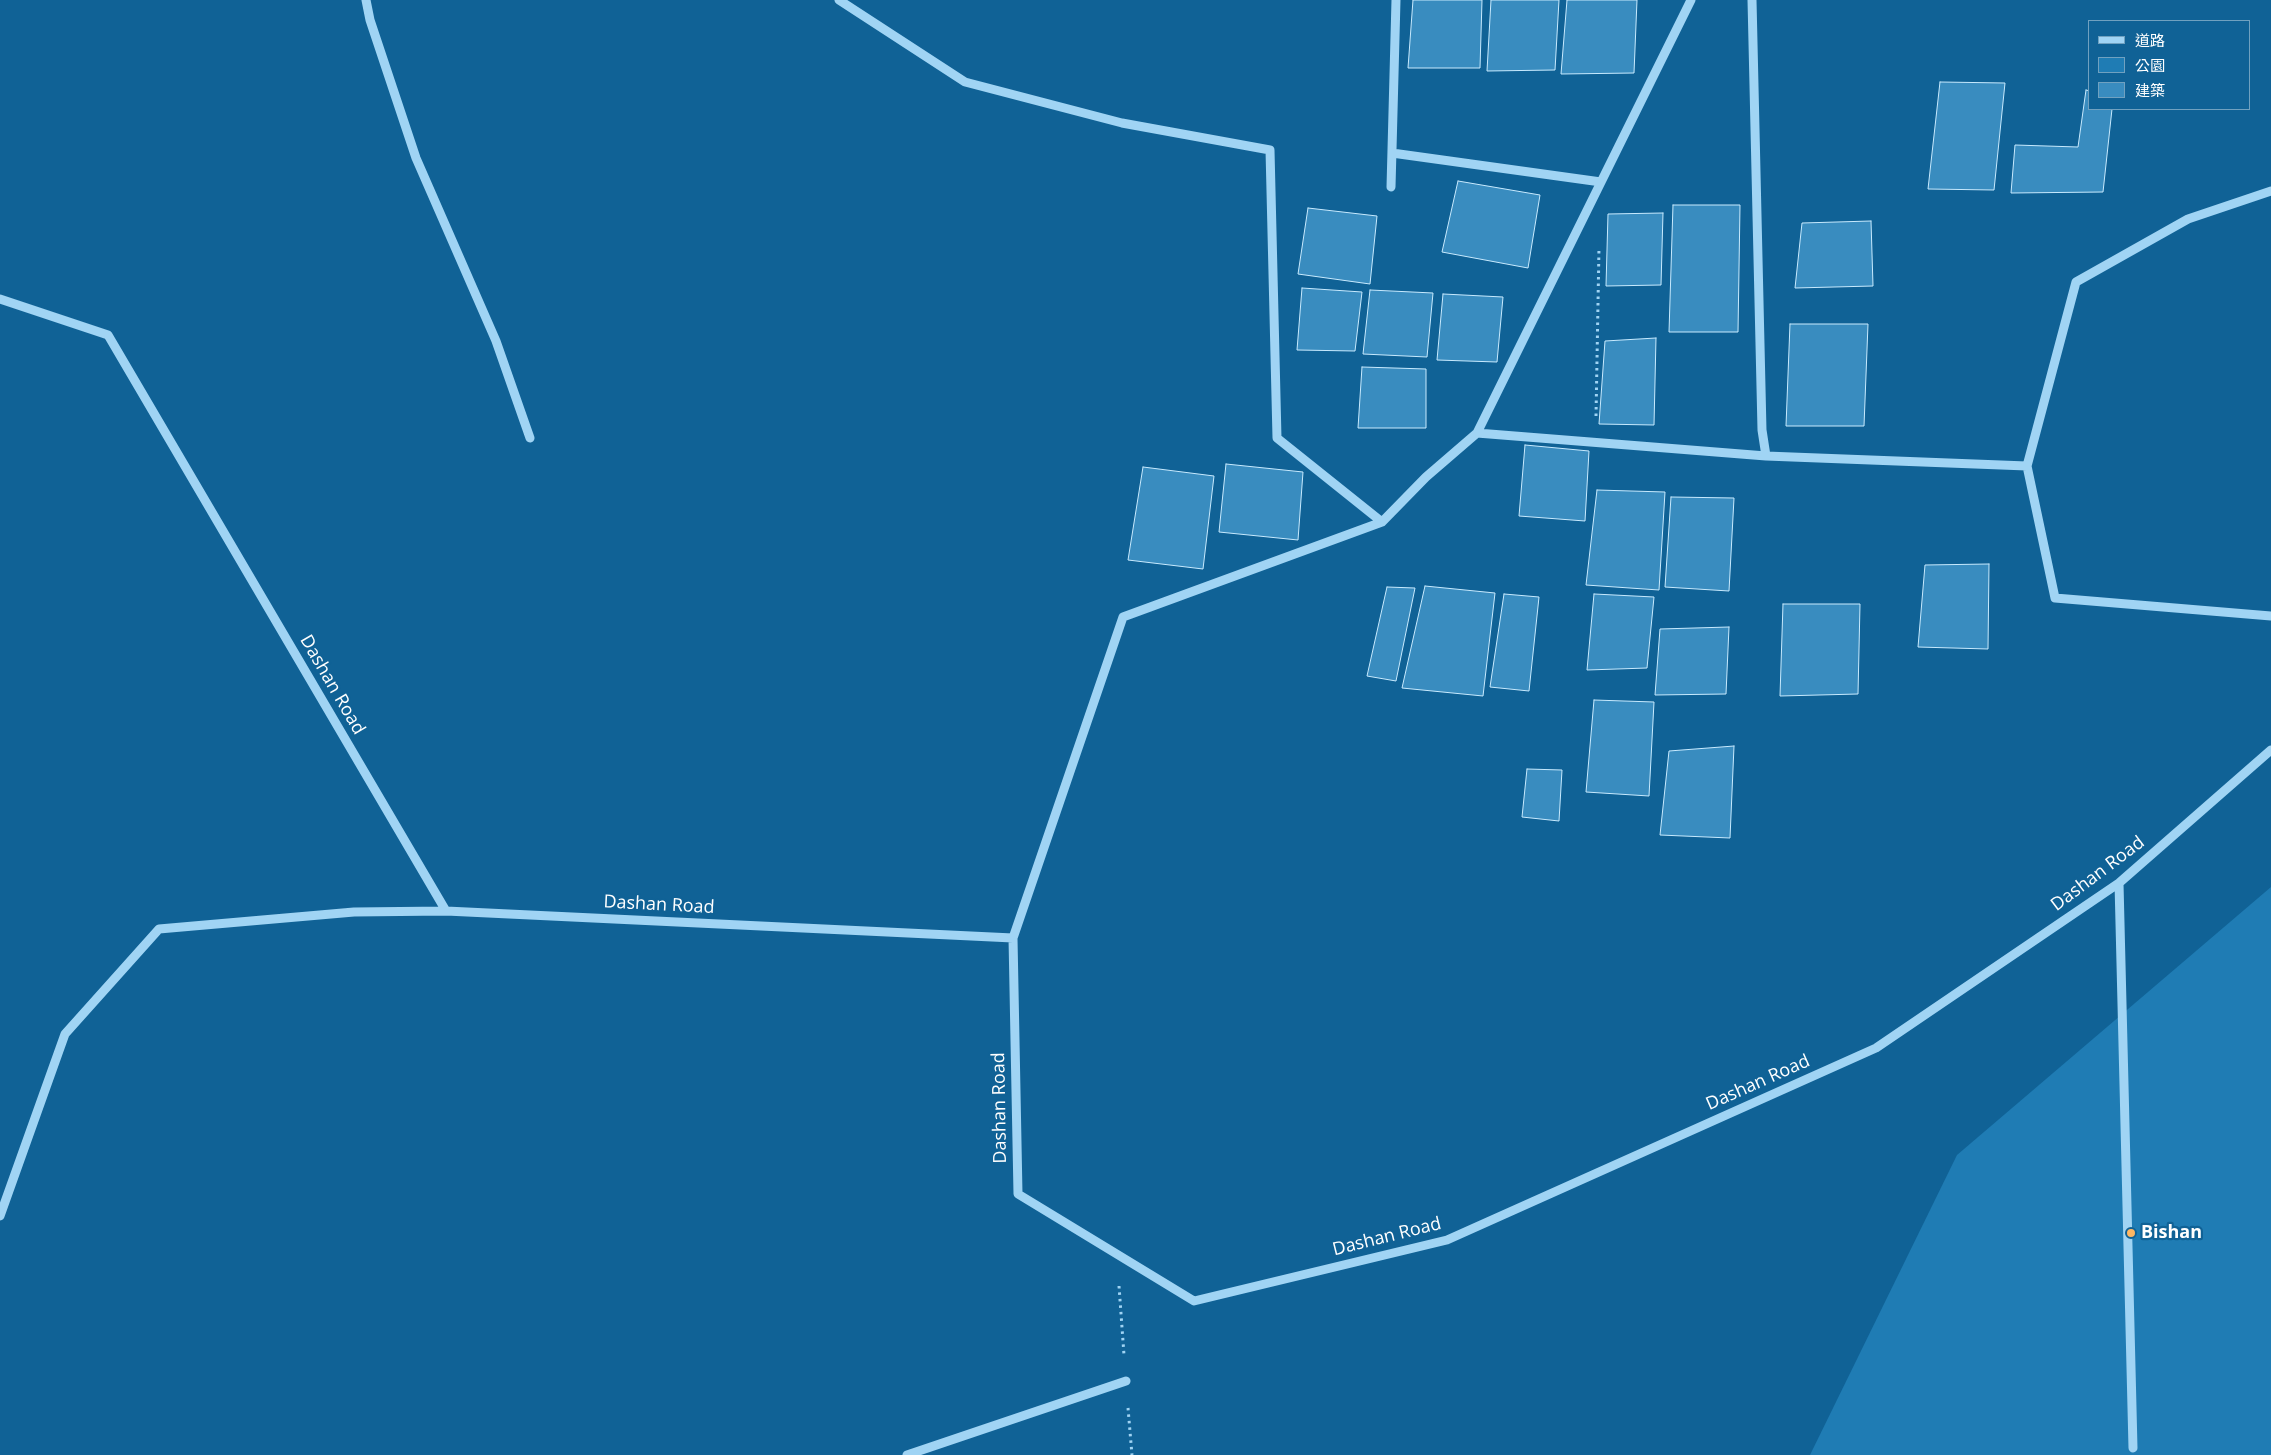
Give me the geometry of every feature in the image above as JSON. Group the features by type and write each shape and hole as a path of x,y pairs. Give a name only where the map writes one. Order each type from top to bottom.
{"street":[{"path":"366,0 370,20 416,158 496,341 530,438"},
{"path":"839,0 965,82 1122,123 1270,150 1277,438 1382,522"},
{"path":"1391,187 1396,0"},
{"path":"1013,938 1123,617 1382,522 1426,477 1477,433 1691,0"},
{"path":"1752,0 1762,430 1766,456"},
{"path":"1392,152 1601,182"},
{"path":"2271,191 2188,219 2076,282 2027,466 2054,598 2271,616"},
{"name":"Dashan Road","path":"0,299 108,335 446,911 1013,938 1018,1194 1194,1301 1447,1240 1876,1048 2119,883 2271,750"},
{"path":"1477,433 1766,456 2027,466"},
{"path":"2119,883 2134,1448"},
{"path":"0,1216 65,1034 159,929 354,912 446,911"},
{"path":"907,1455 1126,1381"}],"path":[{"path":"1595,442 1600,242"}],"green space":[{"path":"2271,887 2271,1455 1810,1455 1957,1155"}],"building":[{"path":"1413,0 1482,0 1480,68 1408,68"},
{"path":"1491,0 1559,0 1555,70 1487,71"},
{"path":"1567,0 1637,0 1634,73 1561,74"},
{"path":"1940,82 2005,83 1994,190 1928,189"},
{"path":"2086,90 2088,90 2088,110 2112,110 2103,192 2011,193 2015,145 2078,147"},
{"path":"1458,181 1540,195 1528,268 1442,252"},
{"path":"1673,205 1740,205 1738,332 1669,332"},
{"path":"1308,208 1377,216 1370,284 1298,274"},
{"path":"1663,213 1661,285 1606,286 1608,214"},
{"path":"1871,221 1873,286 1795,288 1802,223"},
{"path":"1302,288 1362,292 1355,351 1297,350"},
{"path":"1370,290 1433,293 1427,357 1363,354"},
{"path":"1443,294 1503,297 1497,362 1437,360"},
{"path":"1790,324 1868,324 1864,426 1786,426"},
{"path":"1656,338 1654,425 1599,424 1605,341"},
{"path":"1362,367 1426,369 1426,428 1358,428"},
{"path":"1525,445 1589,451 1585,521 1519,516"},
{"path":"1226,464 1303,472 1298,540 1219,532"},
{"path":"1143,467 1214,476 1203,569 1128,560"},
{"path":"1597,490 1665,492 1659,590 1586,585"},
{"path":"1671,497 1734,498 1729,591 1665,587"},
{"path":"1989,564 1988,649 1918,647 1925,565"},
{"path":"1425,586 1495,593 1483,696 1402,688"},
{"path":"1387,587 1415,588 1396,681 1367,676"},
{"path":"1504,594 1539,597 1529,691 1490,687"},
{"path":"1594,594 1654,597 1647,668 1587,670"},
{"path":"1783,604 1860,604 1858,694 1780,696"},
{"path":"1729,627 1726,694 1655,695 1660,629"},
{"path":"1594,700 1654,702 1649,796 1586,792"},
{"path":"1734,746 1730,838 1660,835 1669,751"},
{"path":"1527,769 1562,770 1559,821 1522,817"}],"place":[{"name":"Bishan","path":"2131,1233"}]}
